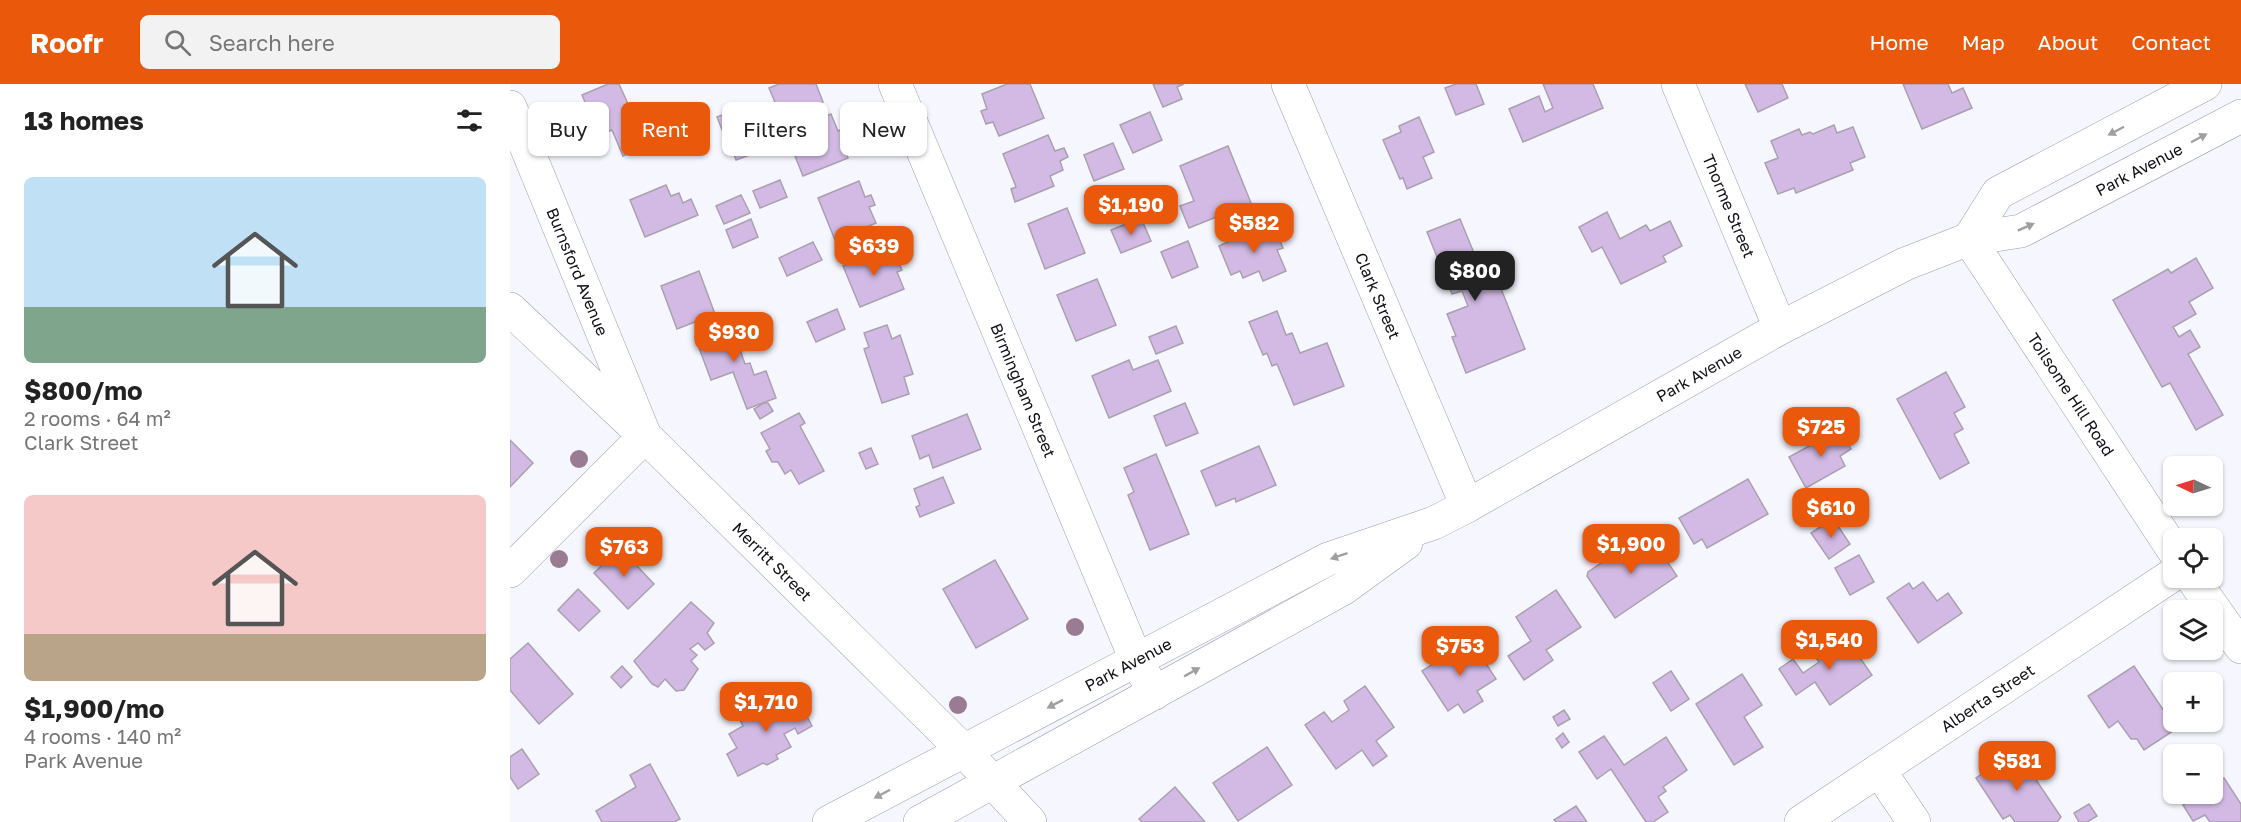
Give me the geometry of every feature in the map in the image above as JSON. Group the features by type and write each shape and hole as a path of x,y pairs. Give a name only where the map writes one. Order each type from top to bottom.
{"street":[{"name":"Birmingham Street","path":"895,84 1137,662 1155,693"},
{"name":"Clark Street","path":"1288,84 1467,506"},
{"name":"Thorme Street","path":"1678,84 1780,328"},
{"path":"1969,239 1998,193 2205,84"},
{"name":"Burnsford Avenue","path":"510,107 645,436"},
{"name":"Park Avenue","path":"829,822 1328,560 1434,523 1467,506 1780,328 1905,264 1969,239 2021,231 2241,116"},
{"name":"Toilsome Hill Road","path":"1969,239 2163,534"},
{"name":"Merritt Street","path":"510,309 645,436 963,750 1030,822"},
{"path":"510,571 645,436"},
{"name":"Park Avenue","path":"920,822 1344,588 1434,523"},
{"name":"Alberta Street","path":"1801,822 2163,581"},
{"path":"2199,588 2241,647"},
{"path":"1879,770 1914,822"}],"building":[{"path":"608,84 619,84 627,102 621,102 621,151 612,130 609,131 609,102 585,102 582,95"},
{"path":"779,84 816,84 823,102 775,102 769,88"},
{"path":"1007,84 1030,84 1044,118 999,136 993,122 986,124 981,111 987,109 982,94"},
{"path":"1153,84 1184,84 1177,87 1182,99 1163,107"},
{"path":"1456,84 1476,84 1484,104 1456,115 1445,88"},
{"path":"1543,84 1593,84 1603,108 1523,142 1509,109 1539,96 1545,112 1553,108"},
{"path":"1745,84 1782,84 1788,98 1758,112"},
{"path":"1903,84 1948,84 1952,93 1963,88 1972,108 1922,129"},
{"path":"1150,112 1162,140 1133,153 1120,125"},
{"path":"831,114 838,131 840,130 840,156 848,158 803,176 795,156 828,156 828,115"},
{"path":"722,115 722,130 717,117"},
{"path":"1419,117 1434,152 1423,157 1432,178 1407,189 1403,178 1400,179 1383,140 1401,132 1399,126"},
{"path":"1834,125 1837,133 1853,127 1865,157 1850,163 1853,170 1796,193 1794,188 1778,194 1765,163 1778,158 1771,141 1799,129 1802,135 1810,132 1813,134"},
{"path":"1048,135 1055,151 1064,148 1068,157 1060,161 1063,170 1050,176 1054,186 1015,202 1011,189 1016,187 1003,154"},
{"path":"1113,143 1124,169 1094,181 1084,155"},
{"path":"1228,146 1251,203 1189,228 1180,206 1194,201 1180,166"},
{"path":"735,156 747,156 736,160"},
{"path":"780,180 787,197 760,208 753,191"},
{"path":"859,181 865,197 871,195 875,205 869,207 876,223 835,240 818,198"},
{"path":"666,185 671,196 679,193 683,203 691,199 698,215 645,237 630,200"},
{"path":"741,195 750,213 724,224 716,206"},
{"path":"1067,208 1085,253 1045,269 1028,224"},
{"path":"1607,212 1620,239 1646,225 1650,231 1670,221 1682,246 1663,256 1666,262 1621,284 1602,247 1592,252 1579,227"},
{"path":"1141,218 1151,241 1121,253 1111,230"},
{"path":"751,219 758,237 733,248 726,230"},
{"path":"1460,219 1485,280 1496,276 1525,349 1466,373 1452,337 1456,336 1447,314 1468,306 1462,291 1452,294 1427,232"},
{"path":"1267,225 1271,236 1277,234 1283,248 1277,250 1286,271 1263,281 1259,271 1243,278 1240,271 1231,275 1219,246"},
{"path":"1188,241 1198,267 1172,278 1161,252"},
{"path":"813,242 822,260 787,276 779,258"},
{"path":"887,247 893,261 897,259 902,270 897,272 904,289 860,307 843,266"},
{"path":"2196,258 2213,288 2189,302 2196,314 2173,327 2179,337 2190,330 2200,347 2188,354 2223,415 2196,430 2170,383 2162,387 2113,300 2168,269 2171,273"},
{"path":"699,271 715,314 677,329 661,286"},
{"path":"1097,279 1116,325 1076,341 1057,295"},
{"path":"837,309 845,329 816,342 807,322"},
{"path":"1277,311 1286,335 1292,333 1300,353 1327,343 1344,386 1294,405 1277,364 1272,366 1267,353 1263,355 1249,322"},
{"path":"738,320 747,344 739,347 745,364 750,363 754,375 766,371 776,398 747,409 733,372 711,380 695,337"},
{"path":"887,325 892,339 900,335 913,374 904,377 909,394 882,403 864,349 869,347 864,333"},
{"path":"1176,326 1183,343 1156,354 1149,337"},
{"path":"1129,360 1133,370 1158,360 1171,391 1109,418 1092,376"},
{"path":"1946,372 1965,407 1954,413 1963,429 1954,434 1969,463 1940,479 1897,399"},
{"path":"768,403 773,411 760,419 754,409"},
{"path":"1185,403 1198,433 1166,446 1154,416"},
{"path":"799,413 805,423 800,426 824,471 799,484 791,470 785,474 778,462 772,462 766,451 770,449 761,433"},
{"path":"967,414 981,449 933,468 929,455 920,459 912,436"},
{"path":"1840,429 1851,449 1840,456 1845,466 1806,488 1789,457"},
{"path":"510,440 533,463 510,487"},
{"path":"1259,446 1276,485 1236,502 1235,498 1216,506 1201,471"},
{"path":"871,448 878,464 866,469 859,453"},
{"path":"1156,454 1189,534 1150,550 1128,495 1134,492 1124,468"},
{"path":"943,477 954,503 920,517 916,507 920,505 914,489"},
{"path":"1748,479 1768,514 1707,548 1702,539 1694,544 1679,518"},
{"path":"1834,520 1850,544 1829,559 1811,533"},
{"path":"1647,532 1677,576 1615,618 1587,576 1588,572"},
{"path":"620,548 654,584 628,609 594,573"},
{"path":"1859,555 1874,582 1850,595 1835,568"},
{"path":"995,560 1028,619 976,648 943,589"},
{"path":"1923,582 1937,601 1948,593 1962,613 1918,643 1887,598 1909,583 1913,589"},
{"path":"578,589 600,611 579,631 558,610"},
{"path":"1556,590 1581,627 1546,650 1553,660 1524,680 1508,656 1531,641 1516,617"},
{"path":"691,602 714,623 707,633 714,643 705,650 698,643 690,649 697,655 691,661 698,669 684,690 676,691 665,679 658,687 652,684 634,661"},
{"path":"1828,634 1838,649 1849,642 1872,675 1830,705 1815,682 1796,695 1779,669 1793,659 1803,673 1819,662 1809,648"},
{"path":"1470,639 1496,679 1477,691 1483,701 1464,713 1458,704 1448,711 1422,671 1444,657 1444,651 1452,646 1455,649"},
{"path":"528,643 573,694 539,724 510,690 510,659"},
{"path":"622,666 632,677 621,688 611,677"},
{"path":"2134,666 2163,710 2163,732 2171,732 2144,750 2137,739 2131,739 2118,721 2109,728 2088,696"},
{"path":"1671,671 1689,699 1671,711 1653,683"},
{"path":"1742,674 1762,705 1744,717 1763,747 1734,765 1696,704"},
{"path":"1365,686 1394,727 1376,741 1387,756 1373,766 1362,750 1336,769 1305,725 1324,712 1332,722 1349,710 1344,701"},
{"path":"795,694 812,726 798,734 795,728 784,734 791,747 776,755 778,759 767,765 763,763 738,776 727,754 737,748 729,734 743,726 739,718 776,698 778,702"},
{"path":"1564,710 1570,719 1558,726 1553,717"},
{"path":"1563,733 1569,742 1562,748 1556,739"},
{"path":"1604,736 1624,765 1666,737 1687,770 1663,787 1666,791 1658,797 1668,812 1653,822 1646,822 1611,769 1597,779 1579,752"},
{"path":"1267,747 1292,785 1238,821 1213,783"},
{"path":"522,749 539,774 518,789 510,777 510,757"},
{"path":"2016,750 2061,817 2057,822 2015,822 2010,815 2003,819 1976,778"},
{"path":"650,764 680,819 674,822 602,822 596,811 636,787 630,775"},
{"path":"2223,779 2241,804 2241,822 2210,822 2205,815 2193,821 2183,805 2223,804"},
{"path":"1175,787 1205,822 1142,822 1139,819"},
{"path":"2089,804 2097,816 2087,822 2079,822 2074,813"},
{"path":"1576,806 1587,822 1556,822 1554,820"}]}
